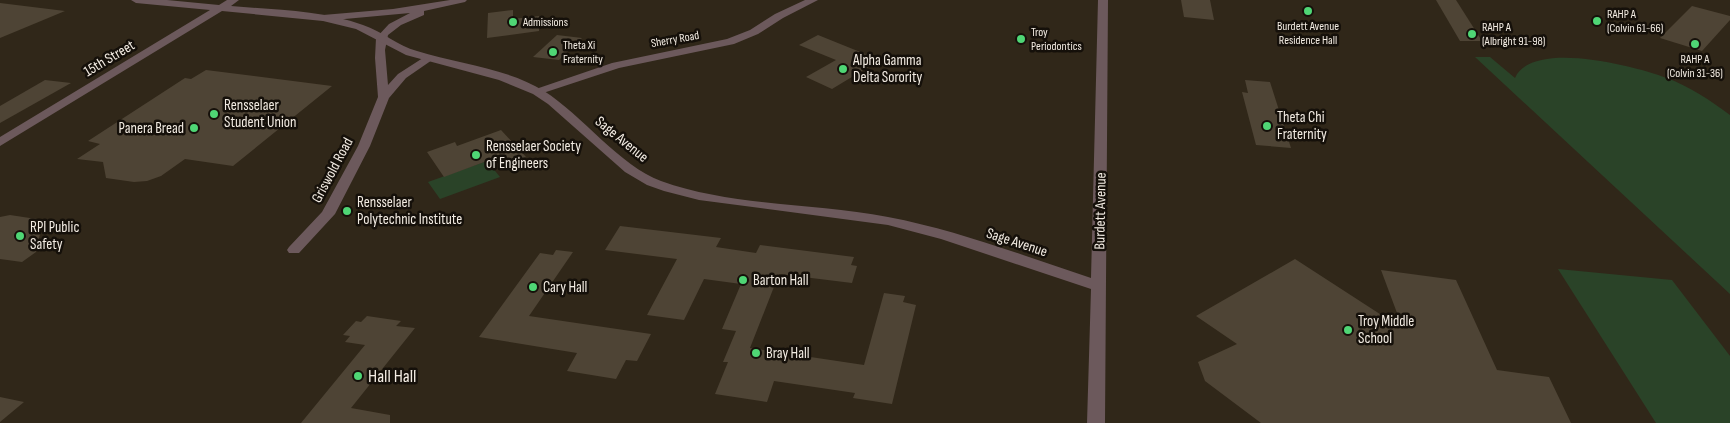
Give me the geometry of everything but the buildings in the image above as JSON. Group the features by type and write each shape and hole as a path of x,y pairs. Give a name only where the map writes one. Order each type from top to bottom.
{"street":[{"name":"Sage Avenue","path":"136,0 323,18 360,27 410,52 503,78 537,92 585,130 630,170 652,182 699,196 888,221 946,236 1098,286"},
{"name":"15th Street","path":"0,142 234,0"},
{"path":"384,97 380,80 381,39 390,28 416,14 462,0"},
{"name":"Burdett Avenue","path":"1096,423 1103,0"},
{"name":"Sherry Road","path":"537,92 616,65 730,42 754,32 805,1"},
{"path":"323,18 357,16 438,6"},
{"name":"Griswold Road","path":"294,250 328,214 358,159 384,97 402,76 430,58"}],"green space":[{"path":"1475,57 1490,57 1515,78 1525,66 1541,60 1562,58 1609,62 1632,67 1684,85 1730,115 1730,294"},
{"path":"487,161 500,177 440,199 428,182"},
{"path":"1558,269 1672,280 1730,356 1730,423 1656,423"}],"place":[{"name":"Burdett Avenue Residence Hall","path":"1308,11"},
{"name":"RAHP A (Colvin 61-66)","path":"1597,21"},
{"name":"Admissions","path":"513,22"},
{"name":"RAHP A (Albright 91-98)","path":"1472,34"},
{"name":"Troy Periodontics","path":"1021,39"},
{"name":"RAHP A (Colvin 31-36)","path":"1695,44"},
{"name":"Theta Xi Fraternity","path":"553,52"},
{"name":"Alpha Gamma Delta Sorority","path":"843,69"},
{"name":"Rensselaer Student Union","path":"214,114"},
{"name":"Theta Chi Fraternity","path":"1267,126"},
{"name":"Panera Bread","path":"194,128"},
{"name":"Rensselaer Society of Engineers","path":"476,155"},
{"name":"Rensselaer Polytechnic Institute","path":"347,211"},
{"name":"RPI Public Safety","path":"20,236"},
{"name":"Barton Hall","path":"743,280"},
{"name":"Cary Hall","path":"533,287"},
{"name":"Troy Middle School","path":"1348,330"},
{"name":"Bray Hall","path":"756,353"},
{"name":"Hall Hall","path":"358,376"}]}
